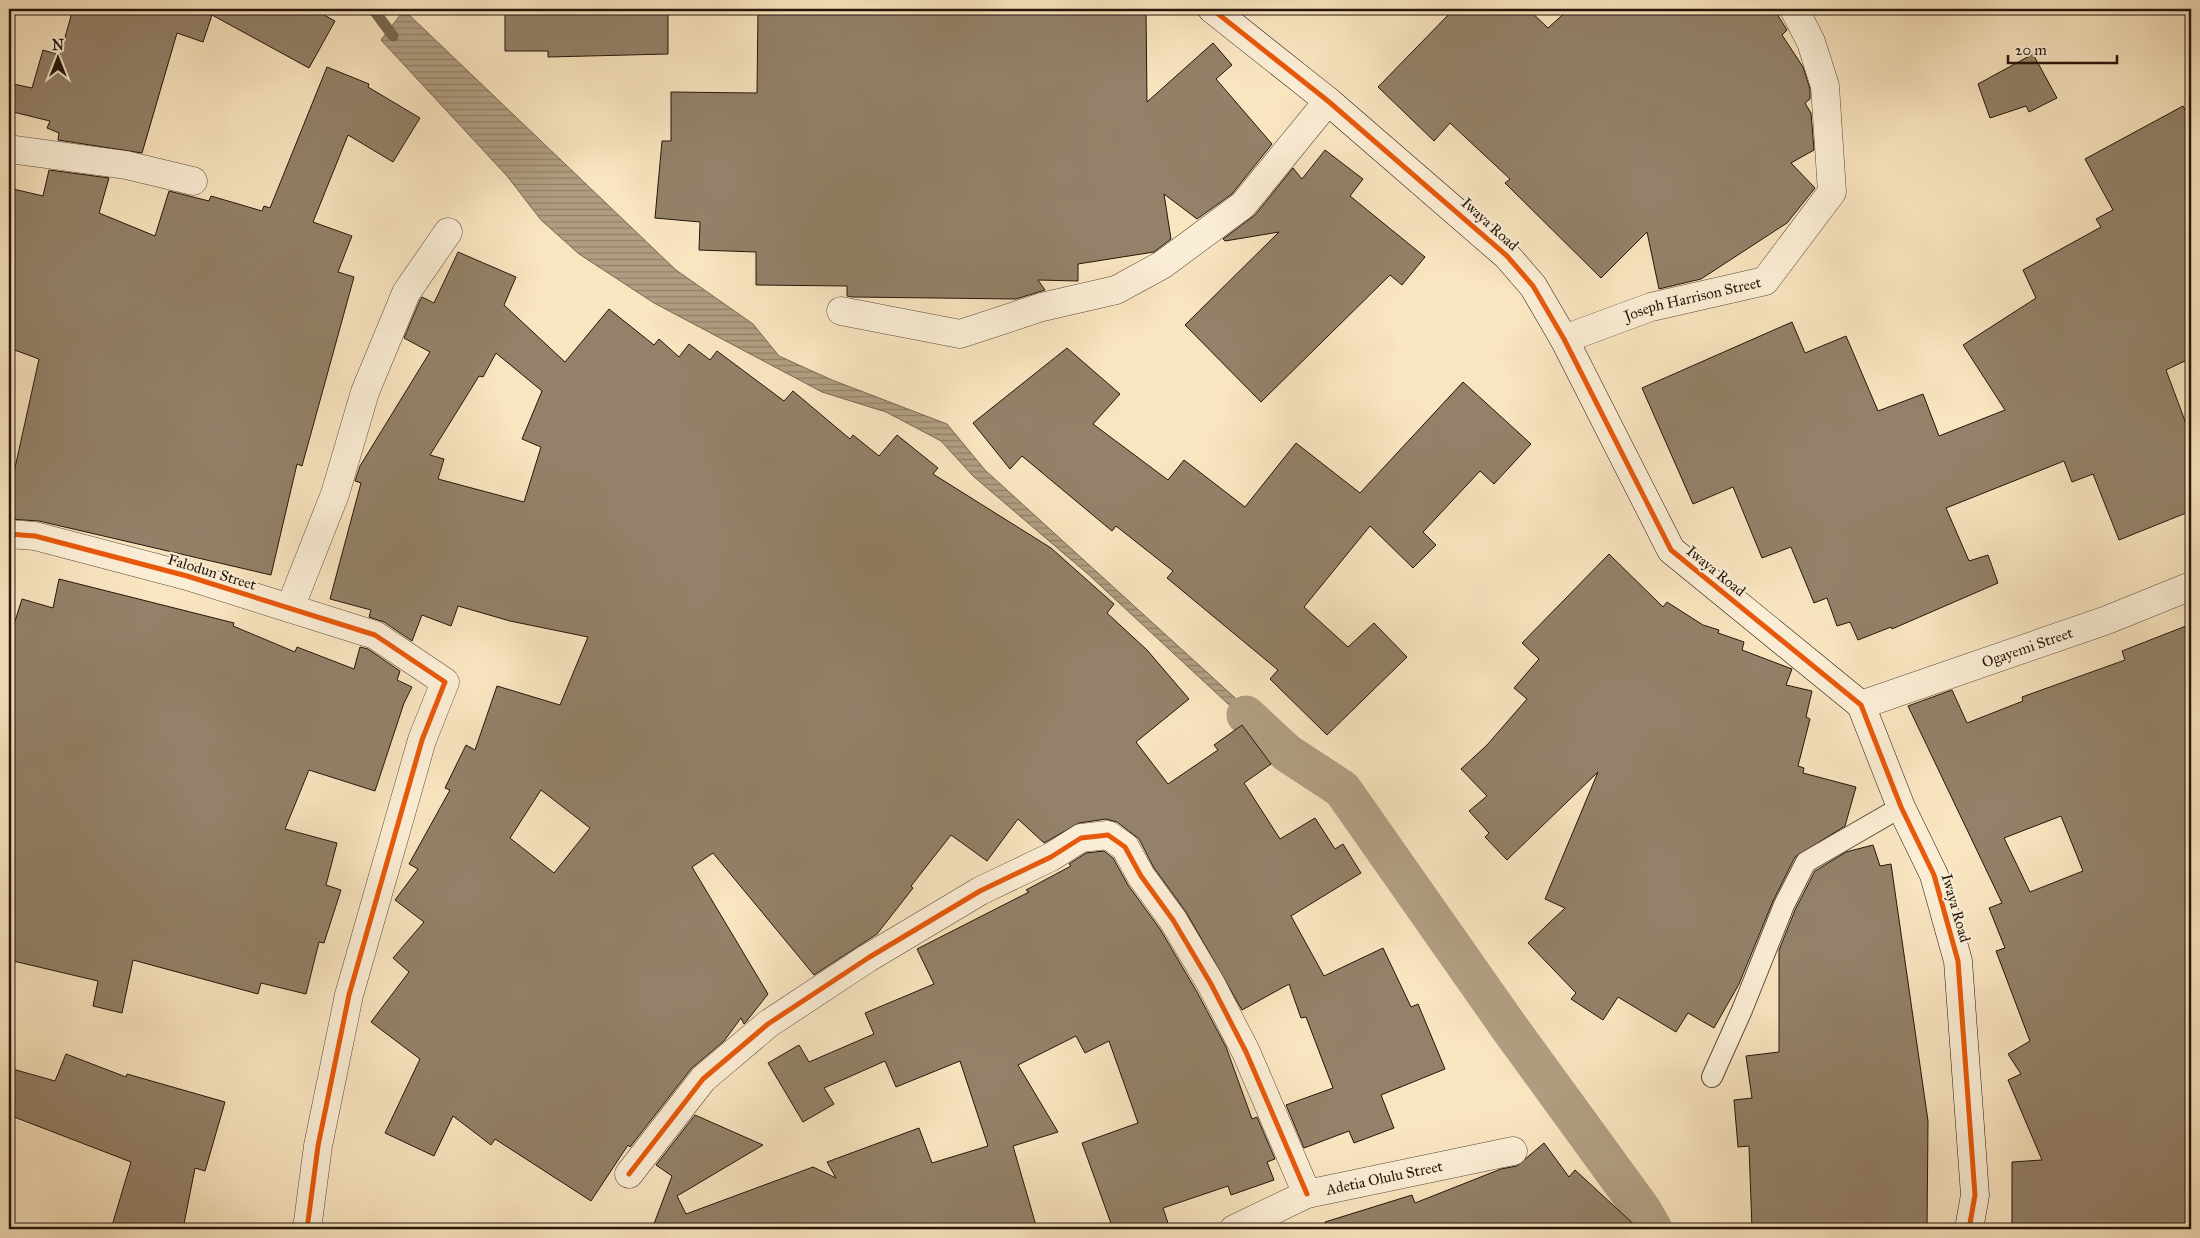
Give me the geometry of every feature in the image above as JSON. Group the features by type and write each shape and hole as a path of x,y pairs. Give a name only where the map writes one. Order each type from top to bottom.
{"street":[{"name":"Iwaya Road","path":"1212,9 1328,101 1508,256 1533,286 1564,340 1671,550 1861,705 1901,806 1934,875 1958,961 1975,1195 1969,1229"},
{"name":"Joseph Harrison Street","path":"1564,340 1651,308 1766,281 1832,192 1825,86 1811,42 1794,9"},
{"path":"841,311 960,334 1042,308 1116,290 1162,265 1243,205 1328,101"},
{"path":"9,149 126,165 193,181"},
{"path":"290,608 335,494 365,392 406,293 448,232"},
{"name":"Falodun Street","path":"9,534 35,536 187,576 375,635 445,682 422,740 350,995 318,1146 307,1229"},
{"name":"Ogayemi Street","path":"1861,705 2107,620 2191,586"},
{"path":"629,1174 703,1079 768,1024 868,958 980,891 1050,856 1081,838 1108,836 1125,847 1141,876 1174,920 1211,984 1246,1052 1307,1194"},
{"name":"Adetia Olulu Street","path":"1234,1229 1307,1194 1513,1151"}],"lane":[{"path":"1712,1076 1742,1010 1784,905 1806,862 1901,806"}],"shaded area":[{"path":"404,10 676,270 753,324 779,356 832,380 947,424 985,470 1290,748 1282,754 1089,575 973,476 941,441 886,412 822,392 654,303 579,254 541,220 507,176 381,40"}],"building":[{"path":"73,9 313,9 335,21 309,68 212,15 203,42 177,33 142,153 58,140 59,133 47,128 50,121 9,111 9,83 32,88 43,50 60,55"},
{"path":"505,9 668,9 668,54 548,57 548,51 505,51"},
{"path":"758,9 1146,9 1147,102 1213,43 1232,65 1216,79 1272,144 1232,194 1197,219 1164,194 1171,239 1154,252 1078,264 1078,281 1038,280 1045,290 1016,299 853,297 847,296 847,286 756,285 756,252 699,250 700,222 655,218 662,141 671,141 671,92 757,93"},
{"path":"1454,9 1528,9 1548,28 1569,9 1774,9 1787,30 1782,35 1803,67 1810,89 1810,99 1805,103 1811,113 1814,150 1791,163 1815,188 1787,223 1701,279 1659,289 1647,232 1601,278 1505,183 1510,179 1450,123 1434,141 1378,87"},
{"path":"2033,54 2057,98 2029,112 2026,106 1990,118 1978,84"},
{"path":"327,67 369,84 368,87 420,118 393,162 348,135 313,222 352,236 338,272 354,277 302,466 297,464 271,575 39,521 9,519 9,495 39,359 9,348 9,188 43,196 49,170 109,178 99,213 155,236 169,191 209,201 211,196 262,211 264,206 270,208"},
{"path":"2183,106 2191,121 2191,358 2166,370 2191,437 2191,511 2119,540 2093,474 2072,482 2064,461 1946,508 1969,561 1988,555 1998,583 1892,629 1891,627 1858,640 1850,622 1837,626 1827,598 1814,603 1791,547 1762,558 1733,487 1693,504 1642,388 1792,322 1805,353 1846,336 1878,411 1923,394 1939,436 2005,410 1963,345 2036,298 2023,270 2101,227 2096,219 2113,210 2085,159"},
{"path":"1325,150 1363,179 1350,196 1425,257 1402,285 1390,275 1261,402 1185,325 1279,232 1225,241 1223,239 1255,215 1293,168 1302,179"},
{"path":"458,252 516,277 504,305 565,362 609,309 654,345 659,339 679,357 689,344 710,360 717,351 784,401 793,391 850,439 853,435 879,456 897,435 938,468 933,474 1051,548 1114,604 1107,613 1147,650 1189,699 1136,742 1168,784 1218,750 1214,745 1242,725 1271,764 1244,783 1280,839 1315,818 1335,849 1343,844 1361,873 1291,916 1324,976 1383,948 1411,1007 1418,1004 1445,1069 1381,1095 1394,1128 1354,1143 1349,1131 1304,1148 1286,1105 1333,1088 1306,1017 1301,1018 1289,984 1242,1010 1186,912 1154,868 1139,839 1117,822 1106,819 1079,823 1044,843 1018,819 987,861 951,835 911,886 913,888 877,934 814,975 713,853 692,867 768,994 744,1024 741,1018 724,1041 691,1069 630,1147 628,1145 591,1201 495,1139 491,1145 453,1116 434,1156 385,1133 420,1059 371,1022 409,972 393,958 424,922 395,900 418,869 409,864 450,790 445,788 466,745 475,750 497,686 560,705 588,637 510,621 458,606 451,626 422,615 412,641 384,622 369,617 371,610 330,599 361,483 355,481 360,466 430,352 404,338 422,297 434,303","holes":["496,353 542,391 522,439 541,447 524,502 438,479 444,459 430,455 479,376 483,377","541,790 590,828 554,873 510,838"]},
{"path":"1067,348 1120,394 1093,424 1168,480 1184,460 1245,507 1296,443 1360,493 1463,382 1531,444 1494,484 1480,471 1423,532 1436,545 1413,568 1370,526 1304,607 1348,647 1374,623 1407,657 1327,735 1270,679 1278,670 1167,578 1173,571 1116,526 1112,531 1022,456 1010,469 973,423"},
{"path":"1609,554 1663,607 1667,602 1703,625 1719,630 1718,633 1744,642 1742,650 1792,669 1786,685 1812,691 1806,717 1810,719 1798,766 1804,768 1803,773 1856,787 1845,826 1795,857 1773,901 1739,984 1714,1028 1688,1013 1676,1032 1618,997 1603,1020 1571,999 1576,993 1528,943 1565,908 1545,899 1598,772 1507,860 1485,837 1489,833 1469,811 1487,796 1461,769 1487,745 1527,699 1514,688 1539,659 1522,643"},
{"path":"59,579 234,623 233,626 295,652 297,647 354,669 360,647 368,649 400,671 397,680 412,687 404,703 375,791 309,770 285,829 337,843 326,885 341,890 324,943 319,942 306,994 261,983 258,994 133,960 122,1013 93,1006 98,981 9,960 9,640 22,599 53,608"},
{"path":"2191,624 2191,1229 2012,1229 2012,1162 2042,1160 2008,1080 2021,1074 2008,1054 2030,1041 1996,951 2005,948 1989,908 2002,903 1908,706 1952,690 1967,723 2023,701 2022,697 2125,660 2122,651","holes":["2061,816 2083,871 2030,892 2004,838"]},
{"path":"1873,845 1880,866 1891,864 1928,1121 1927,1229 1752,1229 1749,1146 1738,1147 1734,1100 1752,1098 1746,1056 1779,1052 1779,950 1795,910 1815,871 1846,852"},
{"path":"1104,851 1113,858 1128,885 1160,929 1197,992 1226,1047 1252,1119 1257,1117 1275,1159 1267,1162 1274,1180 1231,1195 1228,1186 1163,1208 1170,1229 1113,1229 1082,1143 1138,1123 1109,1041 1085,1053 1076,1036 1018,1065 1058,1132 1013,1146 1037,1229 652,1229 672,1176 656,1165 695,1115 763,1145 677,1196 686,1214 813,1167 836,1178 827,1162 919,1128 932,1163 988,1146 960,1061 896,1087 885,1061 824,1088 834,1104 803,1122 768,1063 799,1045 809,1062 874,1034 865,1013 934,984 917,949 1029,892 1026,890 1071,866 1069,864 1086,853"},
{"path":"66,1054 126,1077 127,1074 225,1102 205,1171 195,1168 183,1229 111,1229 131,1162 9,1115 9,1068 55,1081"},
{"path":"1544,1143 1569,1177 1575,1170 1639,1229 1326,1229 1325,1222 1412,1195 1415,1203 1501,1169 1517,1166"}],"waterway":[{"path":"373,9 393,36"},
{"path":"1246,715 1287,753 1342,789 1511,1030 1642,1210 1653,1229"}],"cycle path":[{"path":"1212,9 1328,101 1507,256 1533,286 1564,339 1671,550 1861,705 1901,807 1934,875 1958,961 1975,1195 1969,1229"},
{"path":"9,534 35,536 187,576 375,635 445,682 422,740 349,995 318,1146 307,1229"},
{"path":"629,1174 703,1079 768,1024 868,958 980,891 1051,857 1081,838 1108,835 1125,847 1141,876 1173,920 1211,984 1246,1052 1307,1194"}]}
